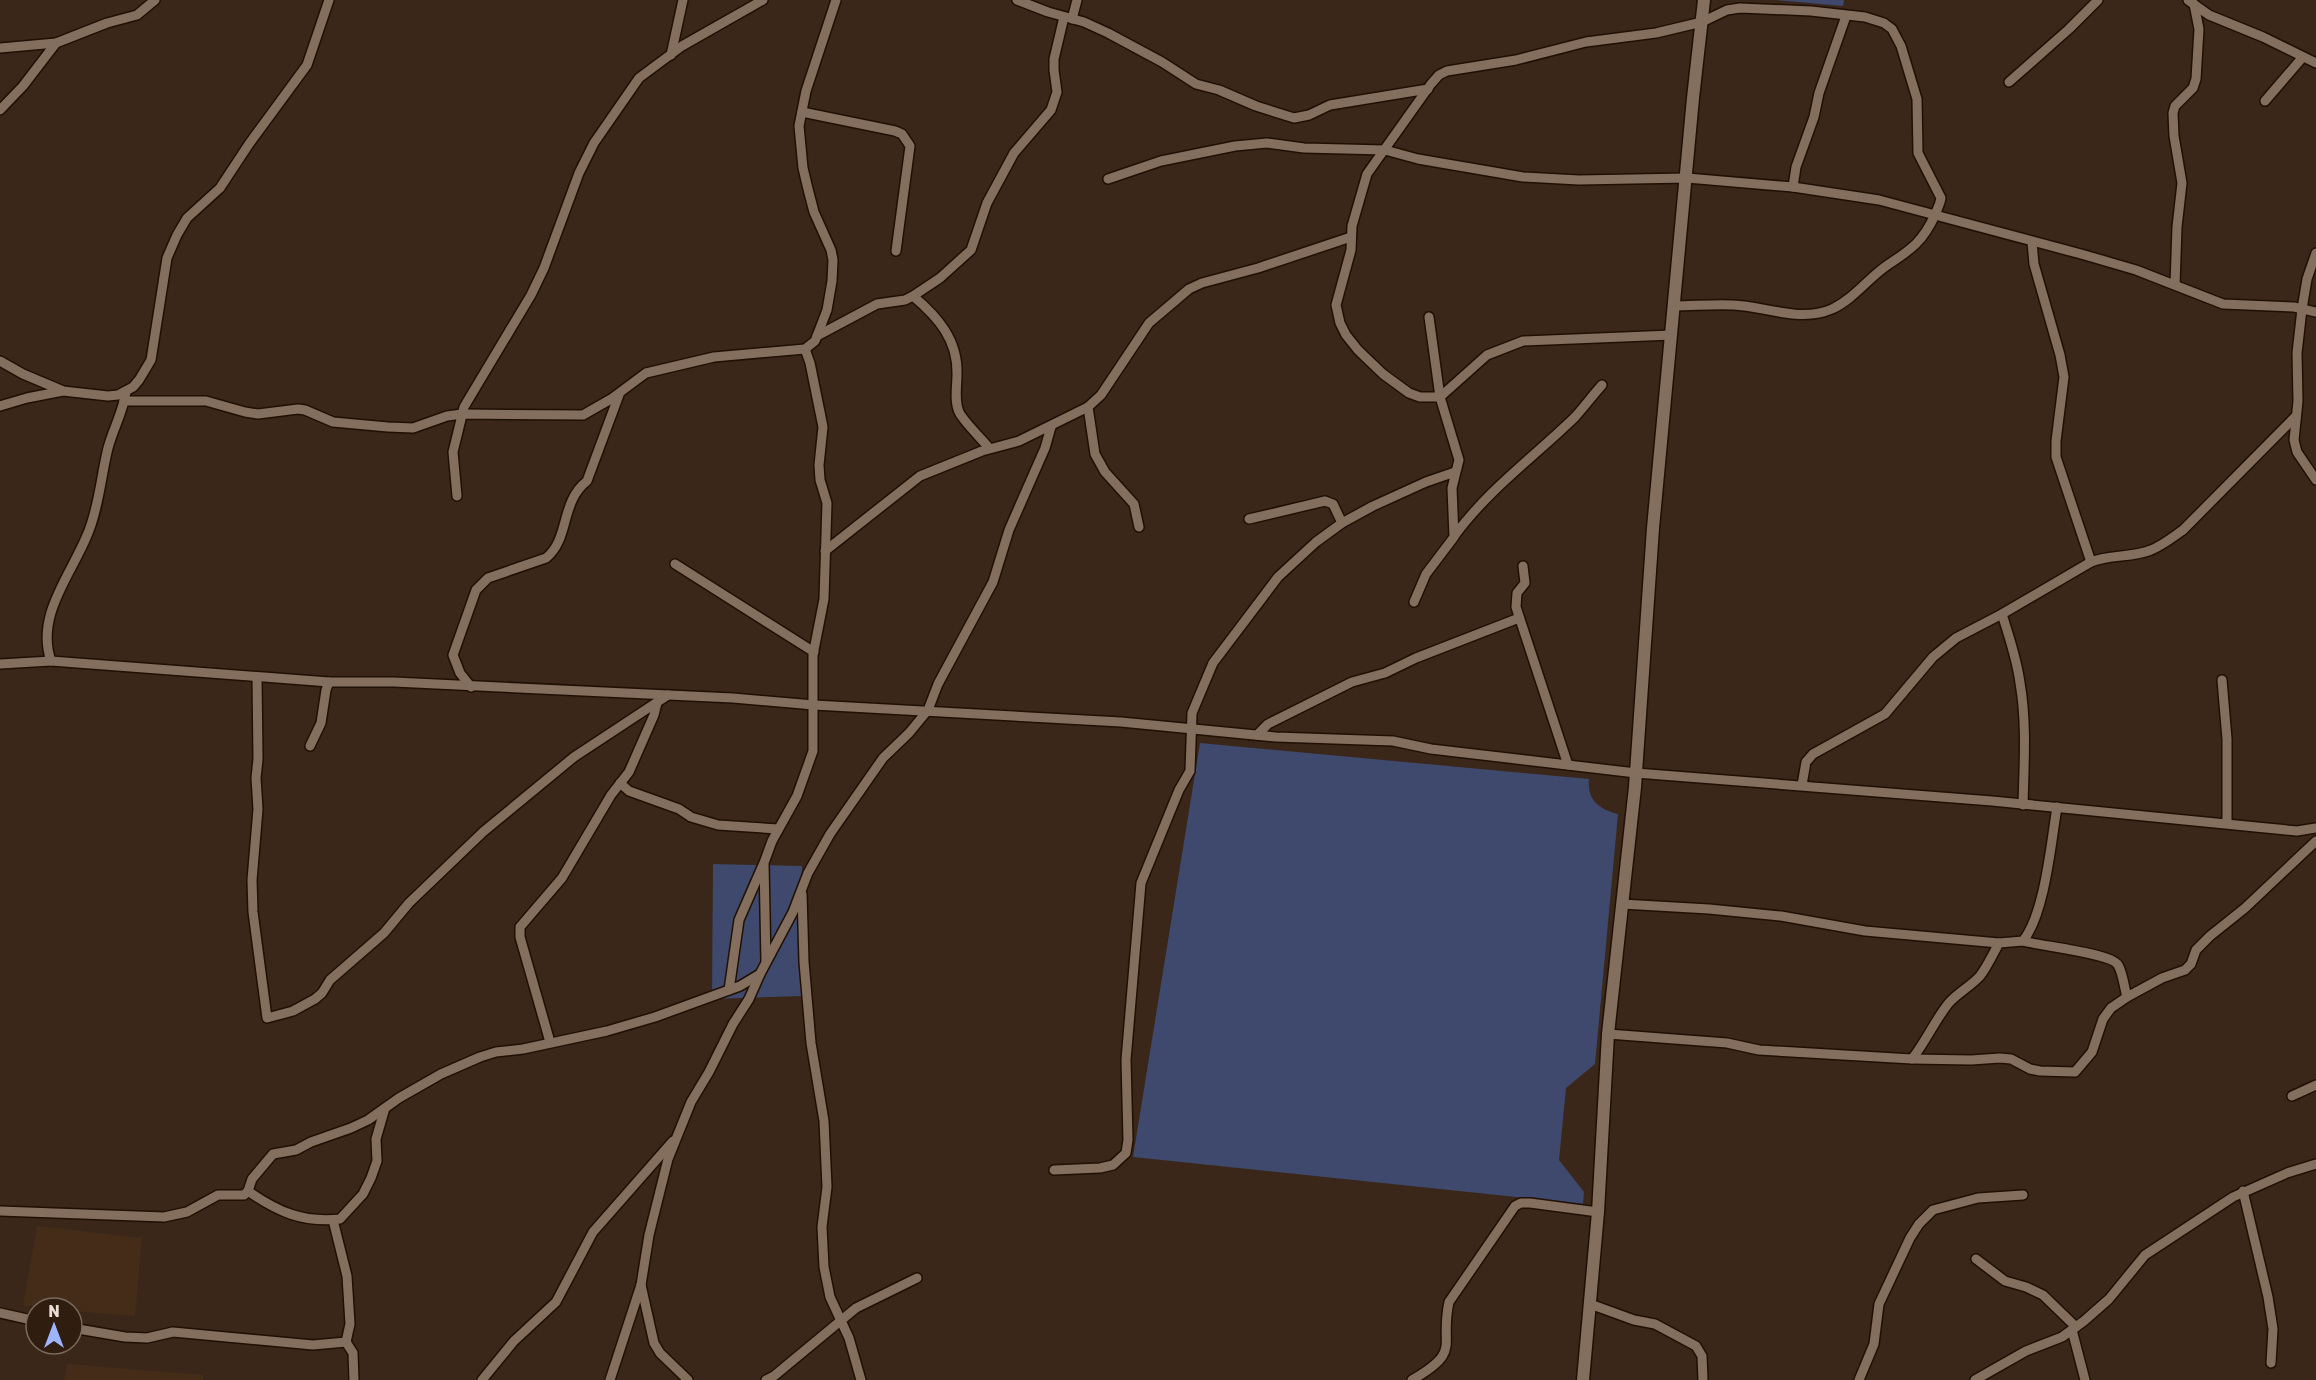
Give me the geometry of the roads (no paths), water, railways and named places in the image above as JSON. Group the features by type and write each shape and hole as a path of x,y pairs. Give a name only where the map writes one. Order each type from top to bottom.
{"street":[{"path":"0,48 56,43 107,23 137,15 155,0"},
{"path":"51,661 46,644 46,633 54,603 89,532 109,446 125,396 139,380 151,360 167,258 181,227 196,209 220,188 307,64 329,0"},
{"path":"671,55 683,0"},
{"path":"457,496 453,452 464,407 531,295 544,268 579,173 594,143 639,78 671,55 763,0"},
{"path":"0,361 23,374 63,391 108,396 206,401 258,414 305,410 333,422 413,428 447,416 462,414 584,415 646,374 714,357 804,349 813,344 827,310 833,260 831,250 814,212 803,168 799,138 806,90 836,0"},
{"path":"1017,0 1108,33 1162,62 1196,84 1219,90 1256,106 1294,118 1310,116 1330,105 1428,89"},
{"path":"817,337 877,304 905,300 913,296 940,278 970,249 987,203 1014,153 1052,110 1057,92 1054,59 1068,18 1077,0"},
{"path":"1583,1380 1598,1212 1608,1034 1636,773 1653,528 1687,178 1692,98 1704,0"},
{"path":"2009,82 2055,43 2098,0"},
{"path":"2191,2 2209,15 2263,37 2316,63"},
{"path":"2175,285 2177,227 2182,183 2174,135 2173,113 2175,106 2193,88 2196,78 2199,29 2191,2"},
{"path":"1672,336 1553,338 1523,341 1487,355 1440,397 1420,397 1398,386 1358,350 1346,335 1340,323 1336,305 1351,250 1352,226 1367,174 1428,89 1439,75 1447,71 1516,60 1586,42 1656,33 1702,22 1727,10 1754,7 1865,17 1884,23 1892,29 1901,45 1917,99 1918,153 1940,194 1940,203 1935,215 1928,230 1918,243 1878,271 1842,304 1829,310 1813,314 1771,312 1735,305 1673,306"},
{"path":"1793,187 1796,167 1846,16"},
{"path":"0,110 24,86 56,43"},
{"path":"2265,101 2302,58"},
{"path":"802,112 902,134 910,146 896,251"},
{"path":"1108,179 1161,161 1235,146 1274,144 1304,148 1385,150 1418,159 1524,177 1579,180 1687,178 1793,187 1879,200 2081,254 2136,270 2223,304 2316,312"},
{"path":"825,550 920,476 989,448 1019,441 1088,407 1107,386 1149,323 1189,289 1351,237"},
{"path":"2032,242 2034,264 2064,377 2056,457 2091,562"},
{"path":"2316,253 2307,279 2302,309 2297,353 2298,401 2294,440 2297,452 2316,480"},
{"path":"913,296 928,308 953,344 957,353 959,412 989,448"},
{"path":"1429,317 1440,397 1459,460 1452,488 1454,537"},
{"path":"729,990 738,920 778,829 797,796 813,751 813,652 824,599 827,503 821,486 819,465 823,427 810,363 804,349"},
{"path":"1414,602 1426,574 1467,519 1526,460 1575,417 1602,385"},
{"path":"0,406 63,391"},
{"path":"471,687 460,674 453,655 476,590 488,578 546,558 554,551 559,542 567,508 581,485 587,481 608,419 620,393"},
{"path":"1088,407 1095,454 1105,472 1134,504 1139,526"},
{"path":"1802,785 1806,762 1813,754 1885,714 1943,647 2091,562 2100,558 2149,551 2165,543 2183,530 2296,416"},
{"path":"610,1380 641,1285 661,1183 668,1159 697,1089 709,1072 733,1024 749,999 766,962 772,955 808,873 825,841 883,758 909,733 928,710 938,684 993,582 1009,530 1045,448 1050,427"},
{"path":"1054,1170 1100,1168 1113,1165 1126,1153 1128,1140 1126,1060 1141,883 1179,790 1190,771 1192,713 1213,663 1278,577 1297,557 1342,523 1426,482 1455,472"},
{"path":"1249,519 1324,501 1333,504 1342,523"},
{"path":"675,564 813,652"},
{"path":"1523,566 1525,583 1517,593 1515,600 1519,618 1568,765"},
{"path":"2002,614 2021,684 2026,755 2023,805"},
{"path":"1257,735 1268,724 1352,682 1385,673 1416,658 1519,618"},
{"path":"0,655 14,663"},
{"path":"0,664 51,661 329,681 733,698 1191,728 1317,739 1393,741 1431,749 1636,773 2057,807 2297,831 2316,828"},
{"path":"454,686 460,674"},
{"path":"257,677 258,809 252,880 253,912 267,1018 293,1011 315,999 330,980 378,939 410,903 483,832 574,757 668,695"},
{"path":"2223,680 2227,738 2227,823"},
{"path":"310,746 321,723 329,681"},
{"path":"550,1042 520,937 520,927 562,878 629,772 657,703"},
{"path":"620,783 629,791 679,809 691,817 718,825 778,829"},
{"path":"2023,940 2031,930 2041,896 2057,807"},
{"path":"1608,1034 1727,1043 1759,1050 1912,1059 2000,1058 2011,1059 2030,1069 2040,1071 2075,1072 2092,1052 2103,1019 2111,1008 2162,978 2185,970 2191,964 2196,951 2210,936 2245,908 2316,841"},
{"path":"764,863 766,962"},
{"path":"802,889 804,962 809,1022 824,1121 827,1187 822,1227 824,1267 830,1297 849,1338 861,1380"},
{"path":"1622,904 1781,916 1865,931 1999,944 2023,940 2114,960 2119,966 2127,997"},
{"path":"1912,1059 1949,1002 1980,976 1999,944"},
{"path":"0,1210 164,1217 188,1212 218,1195 244,1194 248,1191 252,1179 273,1154 296,1150 311,1142 351,1128 368,1120 441,1074 480,1057 607,1031 655,1017 729,990 760,974"},
{"path":"2292,1096 2316,1085"},
{"path":"248,1191 272,1208 290,1215 313,1220 340,1219 350,1210 372,1178 377,1161 376,1139 385,1108"},
{"path":"482,1380 514,1341 556,1302 593,1232 678,1134"},
{"path":"1975,1380 2010,1359 2062,1337 2109,1299 2145,1255 2243,1191 2286,1173 2316,1164"},
{"path":"2243,1191 2268,1297 2273,1329 2271,1363"},
{"path":"1859,1380 1874,1344 1879,1304 1919,1224 1933,1210 1978,1198 2023,1195"},
{"path":"1412,1380 1437,1364 1444,1356 1447,1347 1446,1312 1449,1302 1515,1206 1530,1203 1598,1212"},
{"path":"333,1220 347,1276 350,1324 346,1342 353,1353 354,1380"},
{"path":"1976,1259 2006,1281 2043,1295 2074,1328 2085,1380"},
{"path":"765,1380 774,1376 856,1308 917,1278"},
{"path":"641,1285 654,1343 660,1353 688,1380"},
{"path":"1590,1304 1634,1320 1655,1324 1690,1342 1700,1350 1703,1380"},
{"path":"0,1313 24,1318"},
{"path":"84,1330 125,1337 147,1338 173,1332 313,1345 346,1342"}]}
